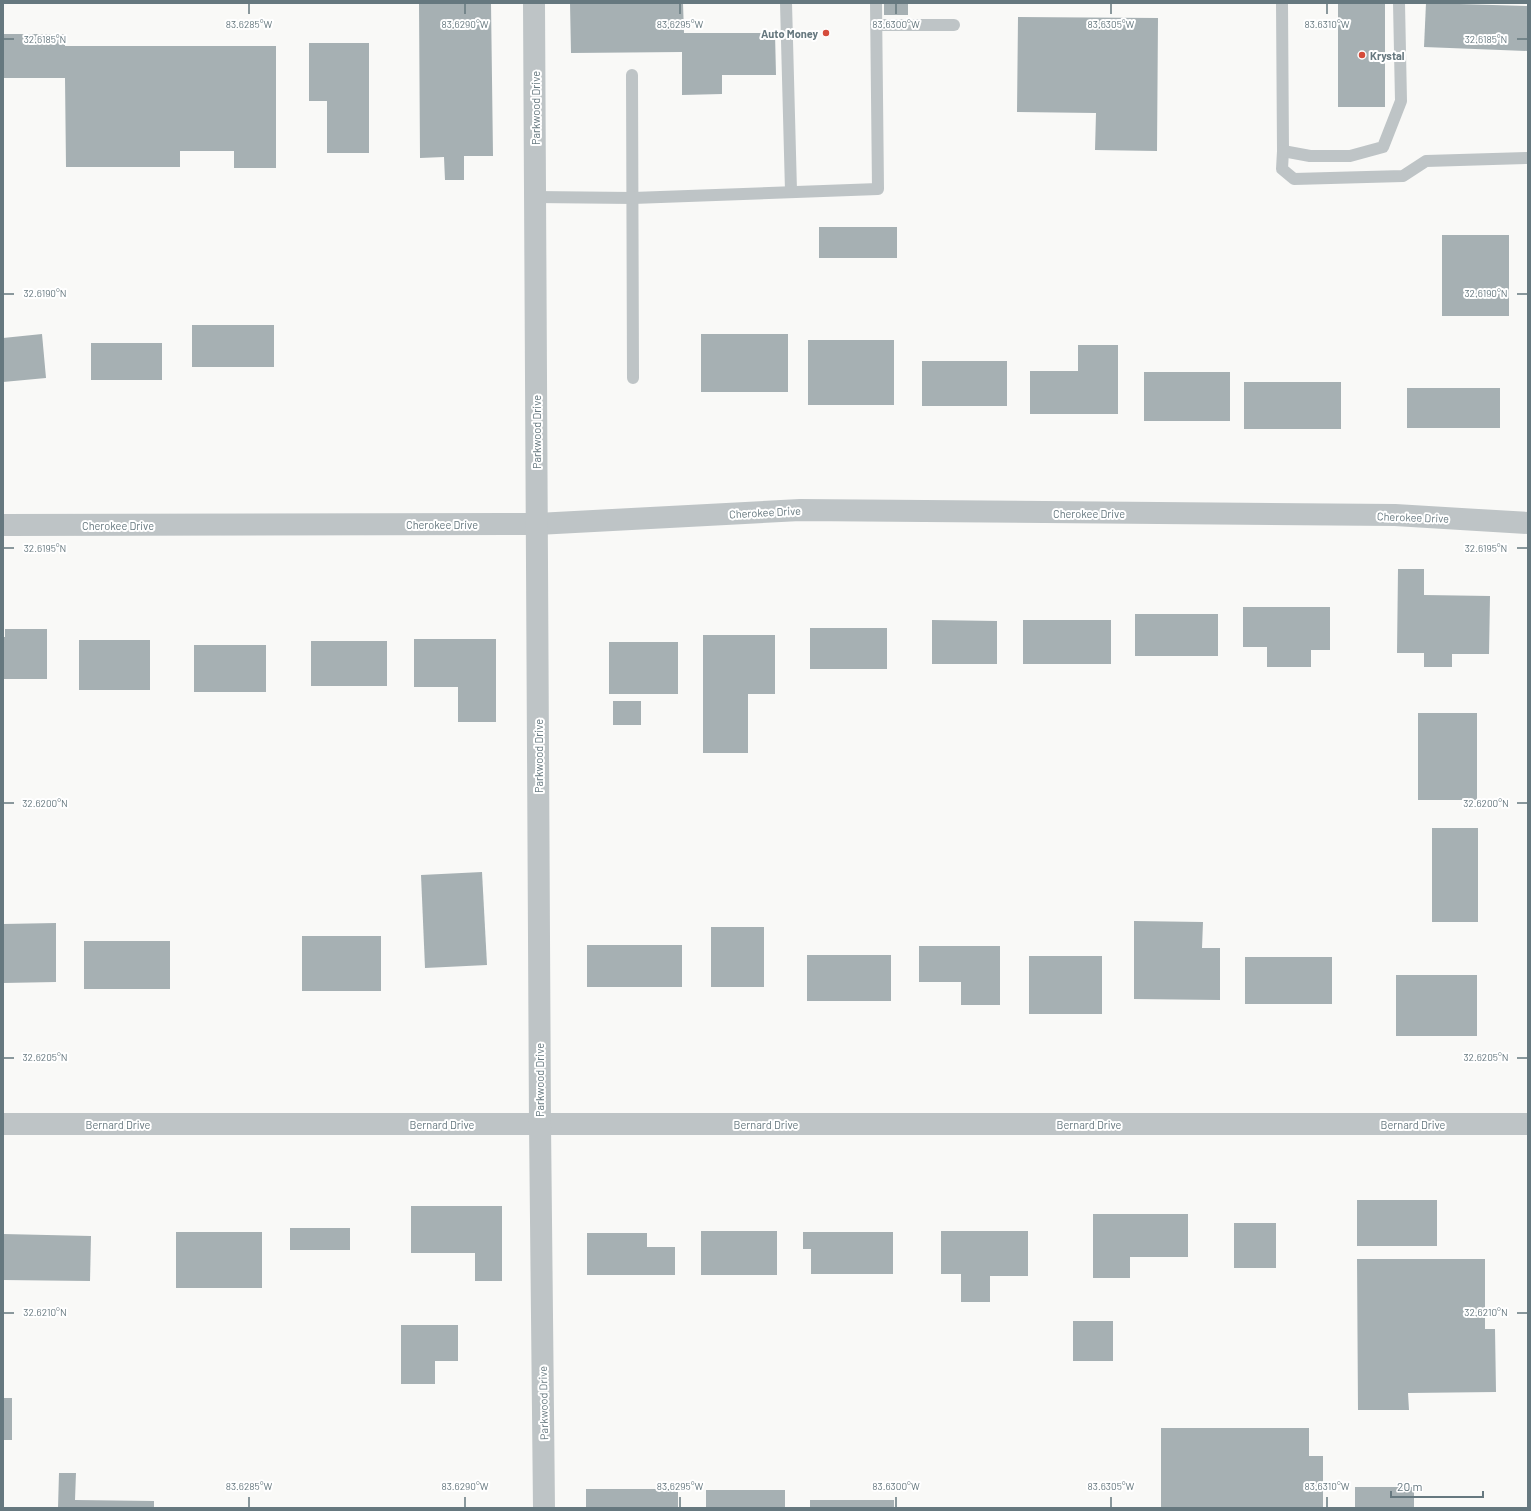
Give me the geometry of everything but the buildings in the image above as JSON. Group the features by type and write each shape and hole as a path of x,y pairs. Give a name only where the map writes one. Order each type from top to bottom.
{"street":[{"name":"Parkwood Drive","path":"534,3 540,1124 544,1508"},
{"name":"Cherokee Drive","path":"3,525 537,524 800,510 1395,515 1528,523"},
{"name":"Bernard Drive","path":"3,1124 1528,1124"}],"lane":[{"path":"786,3 791,191"},
{"path":"535,198 633,198 878,189 876,3"},
{"path":"1282,3 1282,169 1294,179 1403,176 1426,161 1528,158"},
{"path":"1283,151 1310,156 1350,156 1383,147 1400,101 1399,3"},
{"path":"876,25 954,25"},
{"path":"632,75 633,378"}],"place":[{"name":"Auto Money","path":"826,33"},
{"name":"Krystal","path":"1362,55"}]}
